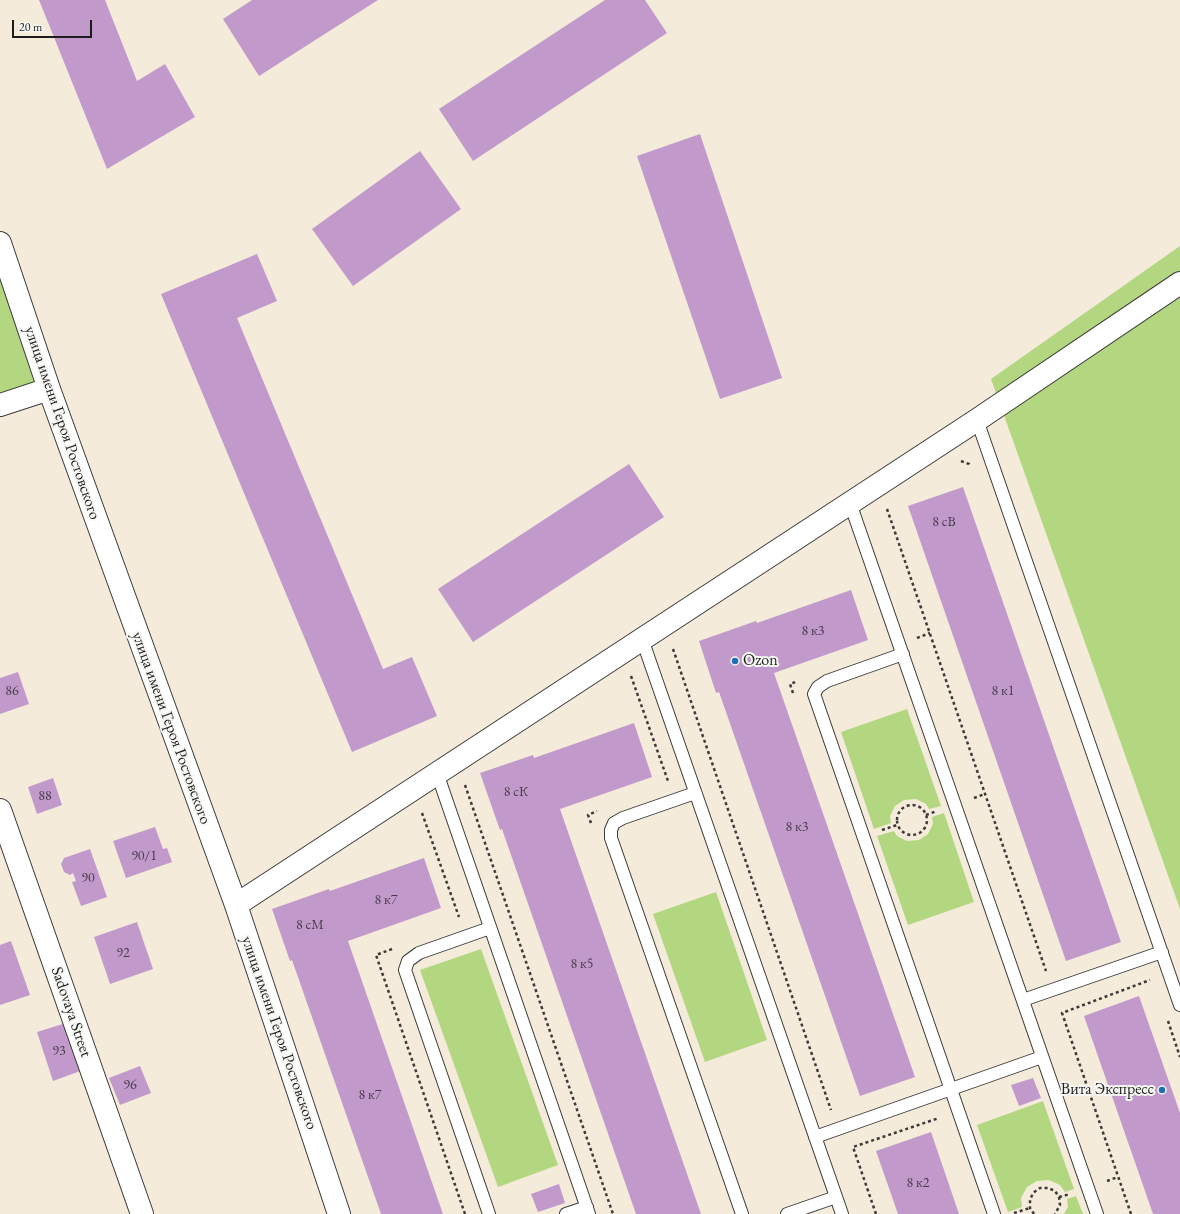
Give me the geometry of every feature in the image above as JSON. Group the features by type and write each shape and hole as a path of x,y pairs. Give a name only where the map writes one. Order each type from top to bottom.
{"street":[{"name":"улица имени Героя Ростовского","path":"0,243 49,389 236,905 339,1214"},
{"path":"236,905 439,781 853,511 977,420 1180,283"},
{"path":"0,405 49,389"},
{"name":"Sadovaya Street","path":"0,810 142,1214"}],"lane":[{"path":"977,420 1180,1005"},
{"path":"853,511 1097,1214"},
{"path":"645,647 842,1214"},
{"path":"902,654 827,681 818,687 814,694 994,1214"},
{"path":"439,781 588,1210 566,1214"},
{"path":"695,793 623,818 614,823 611,830 611,838 742,1214"},
{"path":"489,1214 405,970 408,961 419,953 490,928"},
{"path":"1023,1000 1162,952"},
{"path":"815,1137 1042,1057"},
{"path":"787,1214 836,1197"}],"path":[{"path":"956,459 969,464 972,472"},
{"path":"853,511 885,502 1046,973"},
{"path":"645,647 670,641 833,1115"},
{"path":"795,698 790,684 805,679"},
{"path":"439,781 462,775 613,1214"},
{"path":"914,805 922,808 926,815 927,823 923,830 917,835 909,835 902,832 897,825 897,817 900,810 906,806 914,805"},
{"path":"1131,1214 1062,1012 1153,979"},
{"path":"1166,1014 1180,1057"},
{"path":"876,1214 853,1148 942,1117"},
{"path":"1034,1214 1030,1208 1030,1200 1033,1193 1040,1188 1048,1188 1055,1191 1059,1197 1060,1205 1055,1214"},
{"path":"1012,1214 1030,1208"}],"green space":[{"path":"1180,246 1180,909 991,379"},
{"path":"0,276 35,384 0,397"},
{"path":"907,709 941,806 929,809 926,804 916,799 904,800 895,806 890,816 891,823 874,829 841,732"},
{"path":"944,813 974,902 908,925 877,836 894,831 897,836 907,841 919,840 928,834 933,824 932,817"},
{"path":"716,892 767,1040 705,1062 653,914"},
{"path":"481,949 558,1165 498,1187 420,970"},
{"path":"1043,1101 1074,1189 1065,1192 1060,1185 1049,1180 1037,1181 1027,1187 1021,1198 1022,1207 1008,1212 977,1125"},
{"path":"1076,1196 1083,1214 1064,1214 1068,1207 1067,1199"}],"building":[{"path":"39,0 105,0 137,81 165,64 195,117 107,169"},
{"path":"252,0 378,0 259,76 223,19"},
{"path":"605,0 645,0 667,33 473,161 439,109"},
{"path":"700,134 782,378 720,399 637,156"},
{"path":"420,151 461,209 353,286 312,229"},
{"path":"257,254 277,301 237,318 383,669 412,657 437,716 352,752 161,294"},
{"path":"629,464 664,517 473,642 438,589"},
{"path":"963,487 1121,942 1066,961 908,506"},
{"path":"851,590 868,640 774,673 915,1077 860,1096 719,692 716,693 699,641 756,621 757,623"},
{"path":"18,672 29,704 0,714 0,678"},
{"path":"634,723 652,777 560,809 701,1214 636,1214 502,829 500,830 480,773 533,755 534,758"},
{"path":"53,778 62,805 37,814 28,787"},
{"path":"155,827 163,849 167,848 172,862 126,878 113,841"},
{"path":"90,849 107,897 81,906 72,882 76,881 73,873 70,875 64,872 61,864 64,858"},
{"path":"424,858 441,908 348,941 443,1214 381,1214 292,960 290,961 272,909 329,889 330,891"},
{"path":"137,922 153,969 110,984 94,937"},
{"path":"11,941 30,995 0,1005 0,945"},
{"path":"1139,996 1180,1113 1180,1214 1153,1214 1084,1016"},
{"path":"66,1023 83,1070 53,1081 37,1032"},
{"path":"140,1066 151,1093 120,1105 109,1078"},
{"path":"1033,1078 1041,1098 1019,1106 1011,1085"},
{"path":"931,1132 959,1214 898,1214 876,1151"},
{"path":"559,1184 565,1203 538,1212 531,1194"}],"place":[{"name":"Ozon","path":"735,661"},
{"name":"Вита Экспресс","path":"1162,1090"}]}
